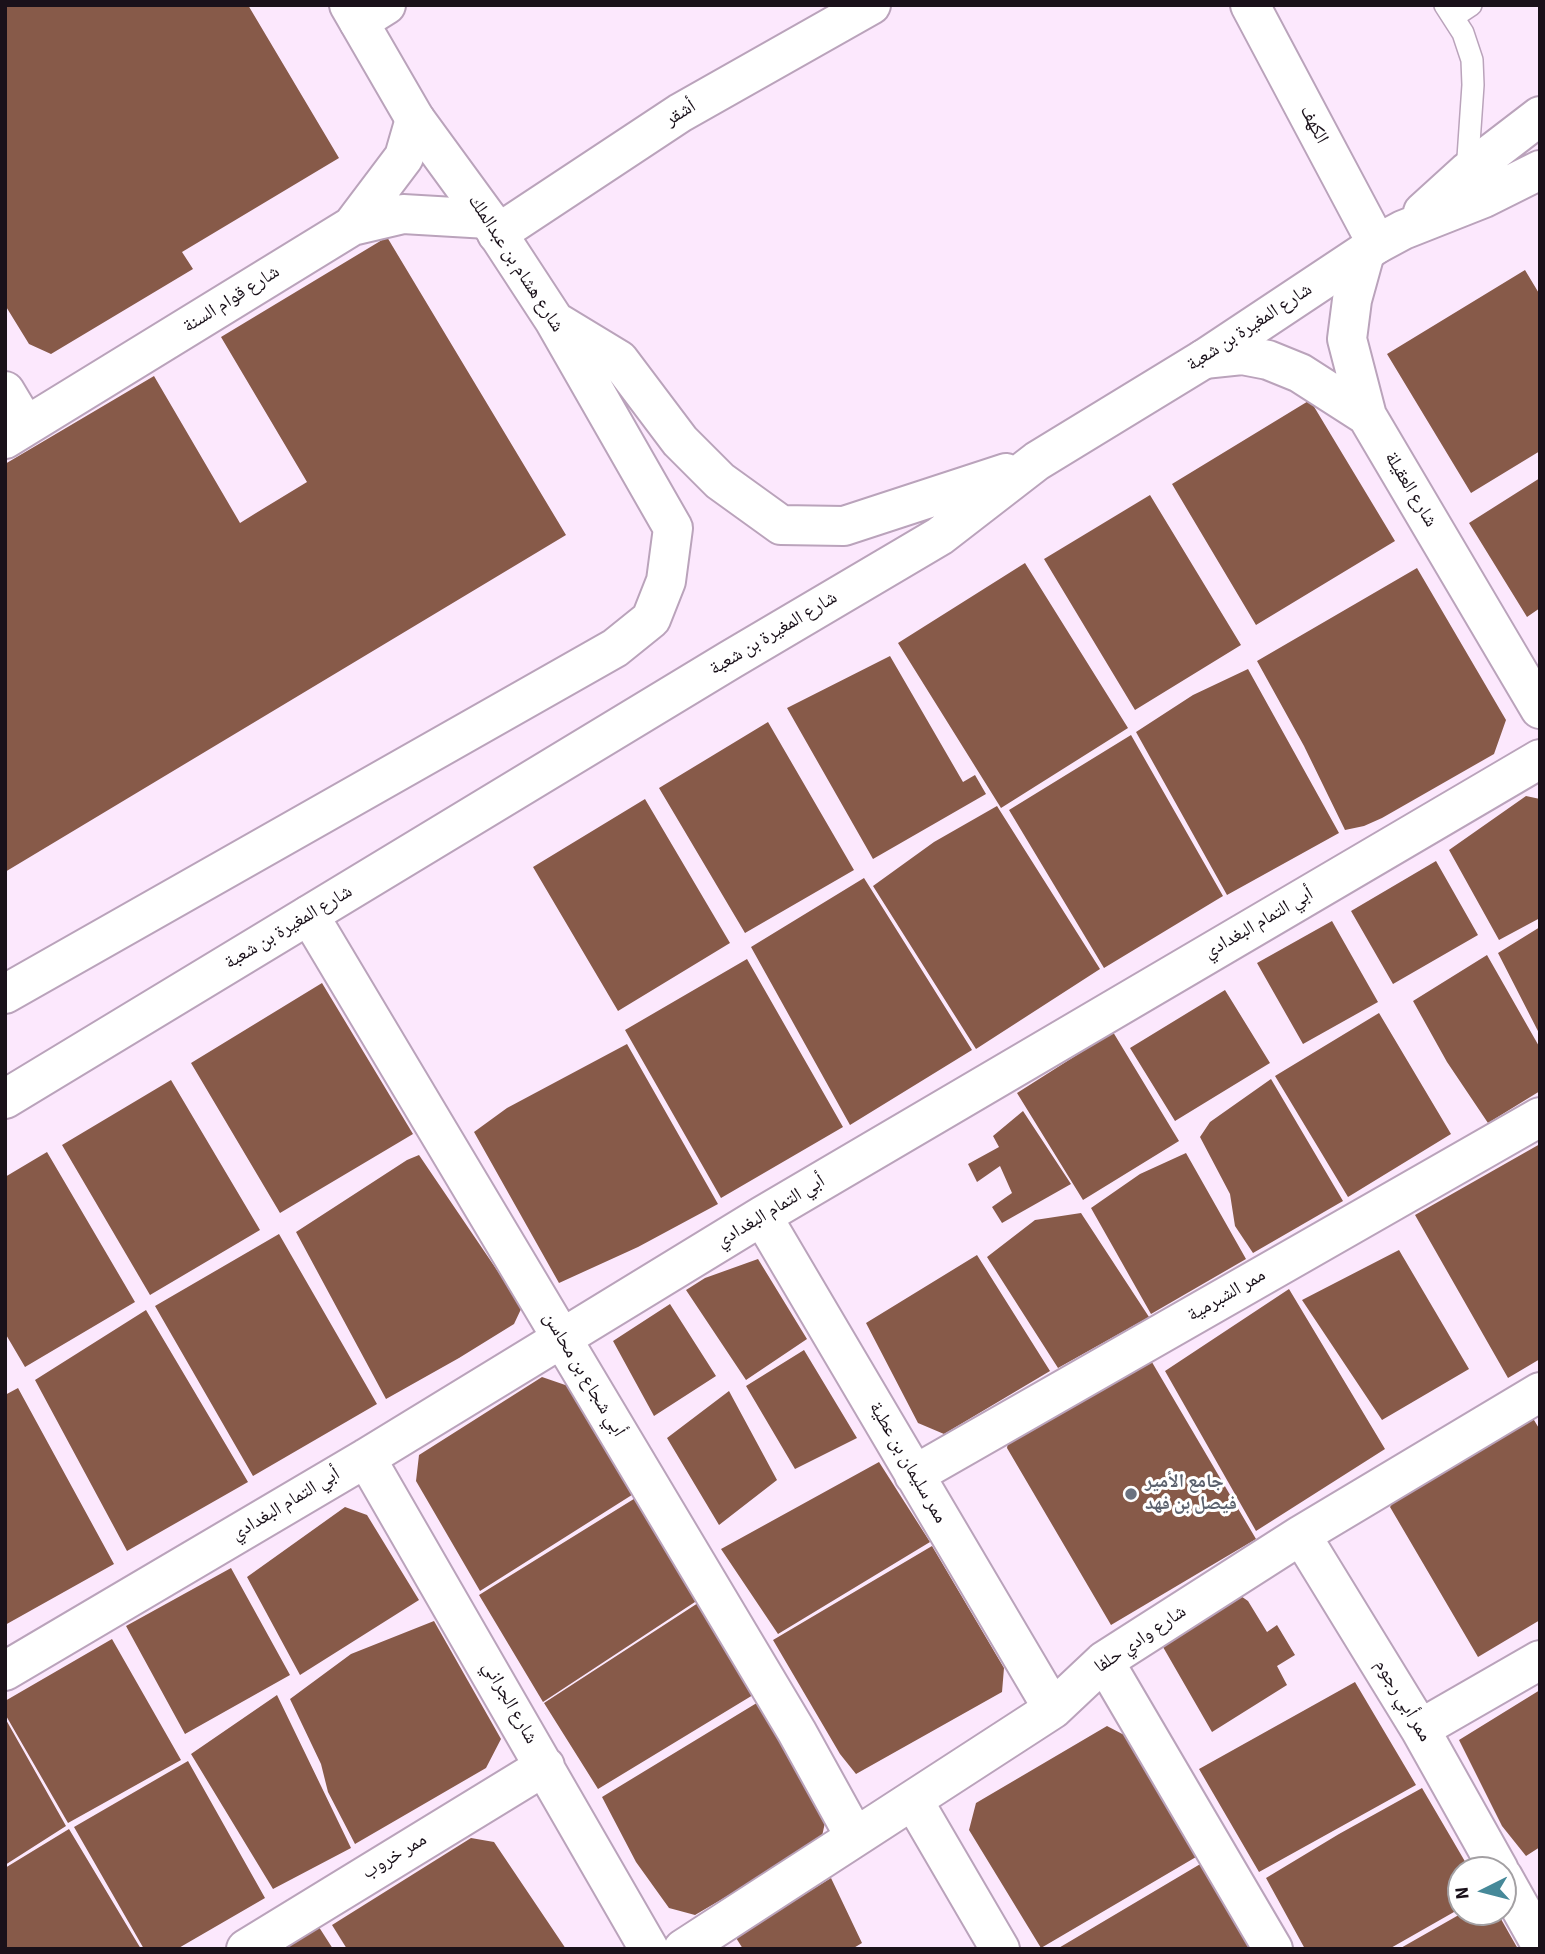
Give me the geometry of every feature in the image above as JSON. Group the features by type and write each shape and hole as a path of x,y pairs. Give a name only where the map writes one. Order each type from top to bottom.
{"street":[{"name":"أشقر","path":"493,226 680,113 871,5"},
{"name":"الكهف","path":"1250,5 1382,242"},
{"name":"شارع هشام بن عبدالملك","path":"5,995 615,648 651,619 666,581 673,528 554,320 493,226 415,119 365,11"},
{"path":"1382,242 1540,116"},
{"name":"شارع قوام السنة","path":"16,432 352,226 404,157 415,119"},
{"name":"شارع المغيرة بن شعبة","path":"5,1100 940,536 1037,461 1204,359 1382,242 1484,198 1540,170"},
{"path":"352,226 403,214 493,226"},
{"name":"شارع العقيلة","path":"1382,242 1352,300 1347,339 1367,416 1540,709"},
{"path":"554,320 619,360 680,441 720,481 781,526 844,526 1037,461"},
{"path":"1204,359 1242,355 1268,360 1300,373 1367,416"},
{"path":"5,391 16,432"},
{"name":"أبي التمام البغدادي","path":"5,1671 366,1458 762,1216 1540,759"},
{"name":"أبي شجاع بن محاسن","path":"309,915 797,1732 855,1837"},
{"name":"ممر الشبرمية","path":"914,1475 1540,1117"},
{"name":"ممر سليمان بن عطية","path":"762,1216 1053,1709"},
{"name":"شارع وادي حلفا","path":"682,1949 1053,1709 1104,1661 1301,1535 1540,1392"},
{"name":"شارع الجراني","path":"366,1458 649,1949"},
{"name":"ممر أبي رجوم","path":"1301,1535 1419,1729 1491,1856"},
{"path":"1419,1729 1540,1660"},
{"path":"1104,1661 1273,1949"},
{"name":"ممر خروب","path":"246,1949 545,1766"},
{"path":"913,1800 1000,1949"},
{"path":"1517,1902 1540,1943"}],"lane":[{"path":"1467,172 1474,85 1472,60 1463,33 1449,11 1471,5"}],"building":[{"path":"5,5 248,5 339,158 182,252 193,269 51,354 29,344 5,305"},
{"path":"387,237 566,535 5,872 5,464 154,376 240,523 307,482 221,337"},
{"path":"1525,270 1540,295 1540,451 1471,493 1387,354"},
{"path":"1310,400 1395,541 1256,625 1172,484"},
{"path":"1540,478 1540,608 1527,617 1469,523"},
{"path":"1150,495 1241,645 1135,710 1044,559"},
{"path":"1025,563 1128,728 1001,808 898,643"},
{"path":"1417,568 1506,720 1494,754 1382,818 1345,830 1304,746 1257,661"},
{"path":"890,656 963,782 975,775 986,794 873,859 787,708"},
{"path":"1248,669 1339,833 1227,895 1136,732 1193,695"},
{"path":"768,722 854,870 745,933 659,788"},
{"path":"1131,735 1223,896 1104,968 1009,810"},
{"path":"1526,796 1540,799 1540,918 1499,940 1449,850"},
{"path":"645,799 730,943 618,1011 533,867"},
{"path":"997,806 1100,969 976,1049 873,886 934,842"},
{"path":"1436,861 1478,935 1393,984 1351,911"},
{"path":"864,878 972,1050 850,1125 751,947"},
{"path":"1332,921 1378,1002 1303,1044 1257,963"},
{"path":"1540,927 1540,1035 1498,953"},
{"path":"1487,955 1540,1048 1540,1091 1488,1123 1447,1062 1413,1001"},
{"path":"747,959 843,1127 721,1198 625,1030"},
{"path":"322,983 413,1134 280,1213 191,1063"},
{"path":"1225,990 1270,1063 1175,1121 1130,1048"},
{"path":"1379,1013 1451,1134 1348,1197 1275,1076"},
{"path":"1113,1032 1179,1141 1083,1200 1017,1093"},
{"path":"627,1044 718,1204 638,1247 559,1283 474,1132 507,1108"},
{"path":"1271,1079 1343,1201 1253,1253 1235,1226 1230,1194 1200,1137 1210,1122"},
{"path":"171,1080 260,1230 150,1295 62,1145"},
{"path":"1023,1111 1071,1184 1002,1223 992,1207 1012,1193 1000,1166 977,1182 968,1164 999,1147 993,1136"},
{"path":"1540,1144 1540,1359 1508,1378 1415,1215"},
{"path":"47,1152 135,1302 25,1367 5,1333 5,1177"},
{"path":"1186,1153 1246,1259 1151,1314 1091,1208 1140,1174"},
{"path":"419,1155 522,1307 514,1324 386,1399 296,1232 407,1160"},
{"path":"1081,1213 1149,1317 1058,1368 987,1257 1035,1220"},
{"path":"279,1234 377,1404 253,1476 155,1306"},
{"path":"1399,1250 1469,1369 1382,1420 1302,1300"},
{"path":"977,1255 1050,1371 944,1434 918,1423 866,1323"},
{"path":"758,1259 807,1339 746,1380 686,1290 705,1278"},
{"path":"1289,1289 1385,1449 1256,1531 1165,1371"},
{"path":"670,1304 716,1376 654,1416 613,1341"},
{"path":"146,1310 248,1482 127,1551 35,1380"},
{"path":"804,1350 857,1438 795,1469 746,1386"},
{"name":"جامع الأمير فيصل بن فهد","path":"1146,1352 1256,1539 1111,1625 1007,1448 1010,1432"},
{"path":"542,1377 574,1388 635,1493 480,1591 416,1481 419,1455"},
{"path":"18,1388 114,1564 5,1625 5,1395"},
{"path":"729,1391 777,1480 719,1525 667,1438"},
{"path":"1531,1415 1540,1430 1540,1620 1478,1657 1390,1507 1402,1490"},
{"path":"879,1462 930,1542 778,1634 721,1549"},
{"path":"637,1497 698,1600 543,1702 479,1595"},
{"path":"345,1507 367,1515 419,1600 300,1675 247,1577"},
{"path":"932,1546 1004,1668 1002,1692 856,1774 840,1754 773,1640"},
{"path":"231,1568 290,1675 185,1734 126,1626"},
{"path":"1235,1592 1248,1601 1267,1632 1277,1625 1295,1655 1277,1666 1287,1685 1212,1732 1163,1647 1175,1632"},
{"path":"698,1603 753,1695 598,1789 544,1703"},
{"path":"434,1621 501,1739 486,1768 355,1844 328,1792 321,1764 290,1699 351,1654"},
{"path":"112,1639 181,1760 68,1823 5,1714 5,1701"},
{"path":"1355,1682 1416,1785 1259,1872 1199,1769"},
{"path":"1540,1690 1540,1847 1526,1856 1502,1826 1459,1740"},
{"path":"277,1695 351,1848 273,1889 191,1754"},
{"path":"760,1701 827,1813 821,1841 695,1915 669,1908 636,1862 602,1797"},
{"path":"5,1718 66,1826 5,1865"},
{"path":"1107,1726 1128,1737 1196,1857 1041,1948 969,1830 976,1803"},
{"path":"188,1761 265,1898 177,1949 144,1949 74,1827"},
{"path":"1422,1788 1462,1856 1447,1856 1447,1916 1389,1949 1305,1949 1266,1878"},
{"path":"69,1829 141,1949 5,1949 5,1868"},
{"path":"471,1838 494,1842 566,1949 347,1949 332,1925"},
{"path":"1202,1863 1254,1949 1057,1949"},
{"path":"831,1878 862,1943 852,1949 743,1949 733,1933 778,1894 789,1904"},
{"path":"1447,1922 1447,1926 1505,1926 1518,1949 1399,1949"},
{"path":"317,1924 333,1949 278,1949"}],"place":[{"name":"جامع الأمير فيصل بن فهد","path":"1131,1494"}]}
